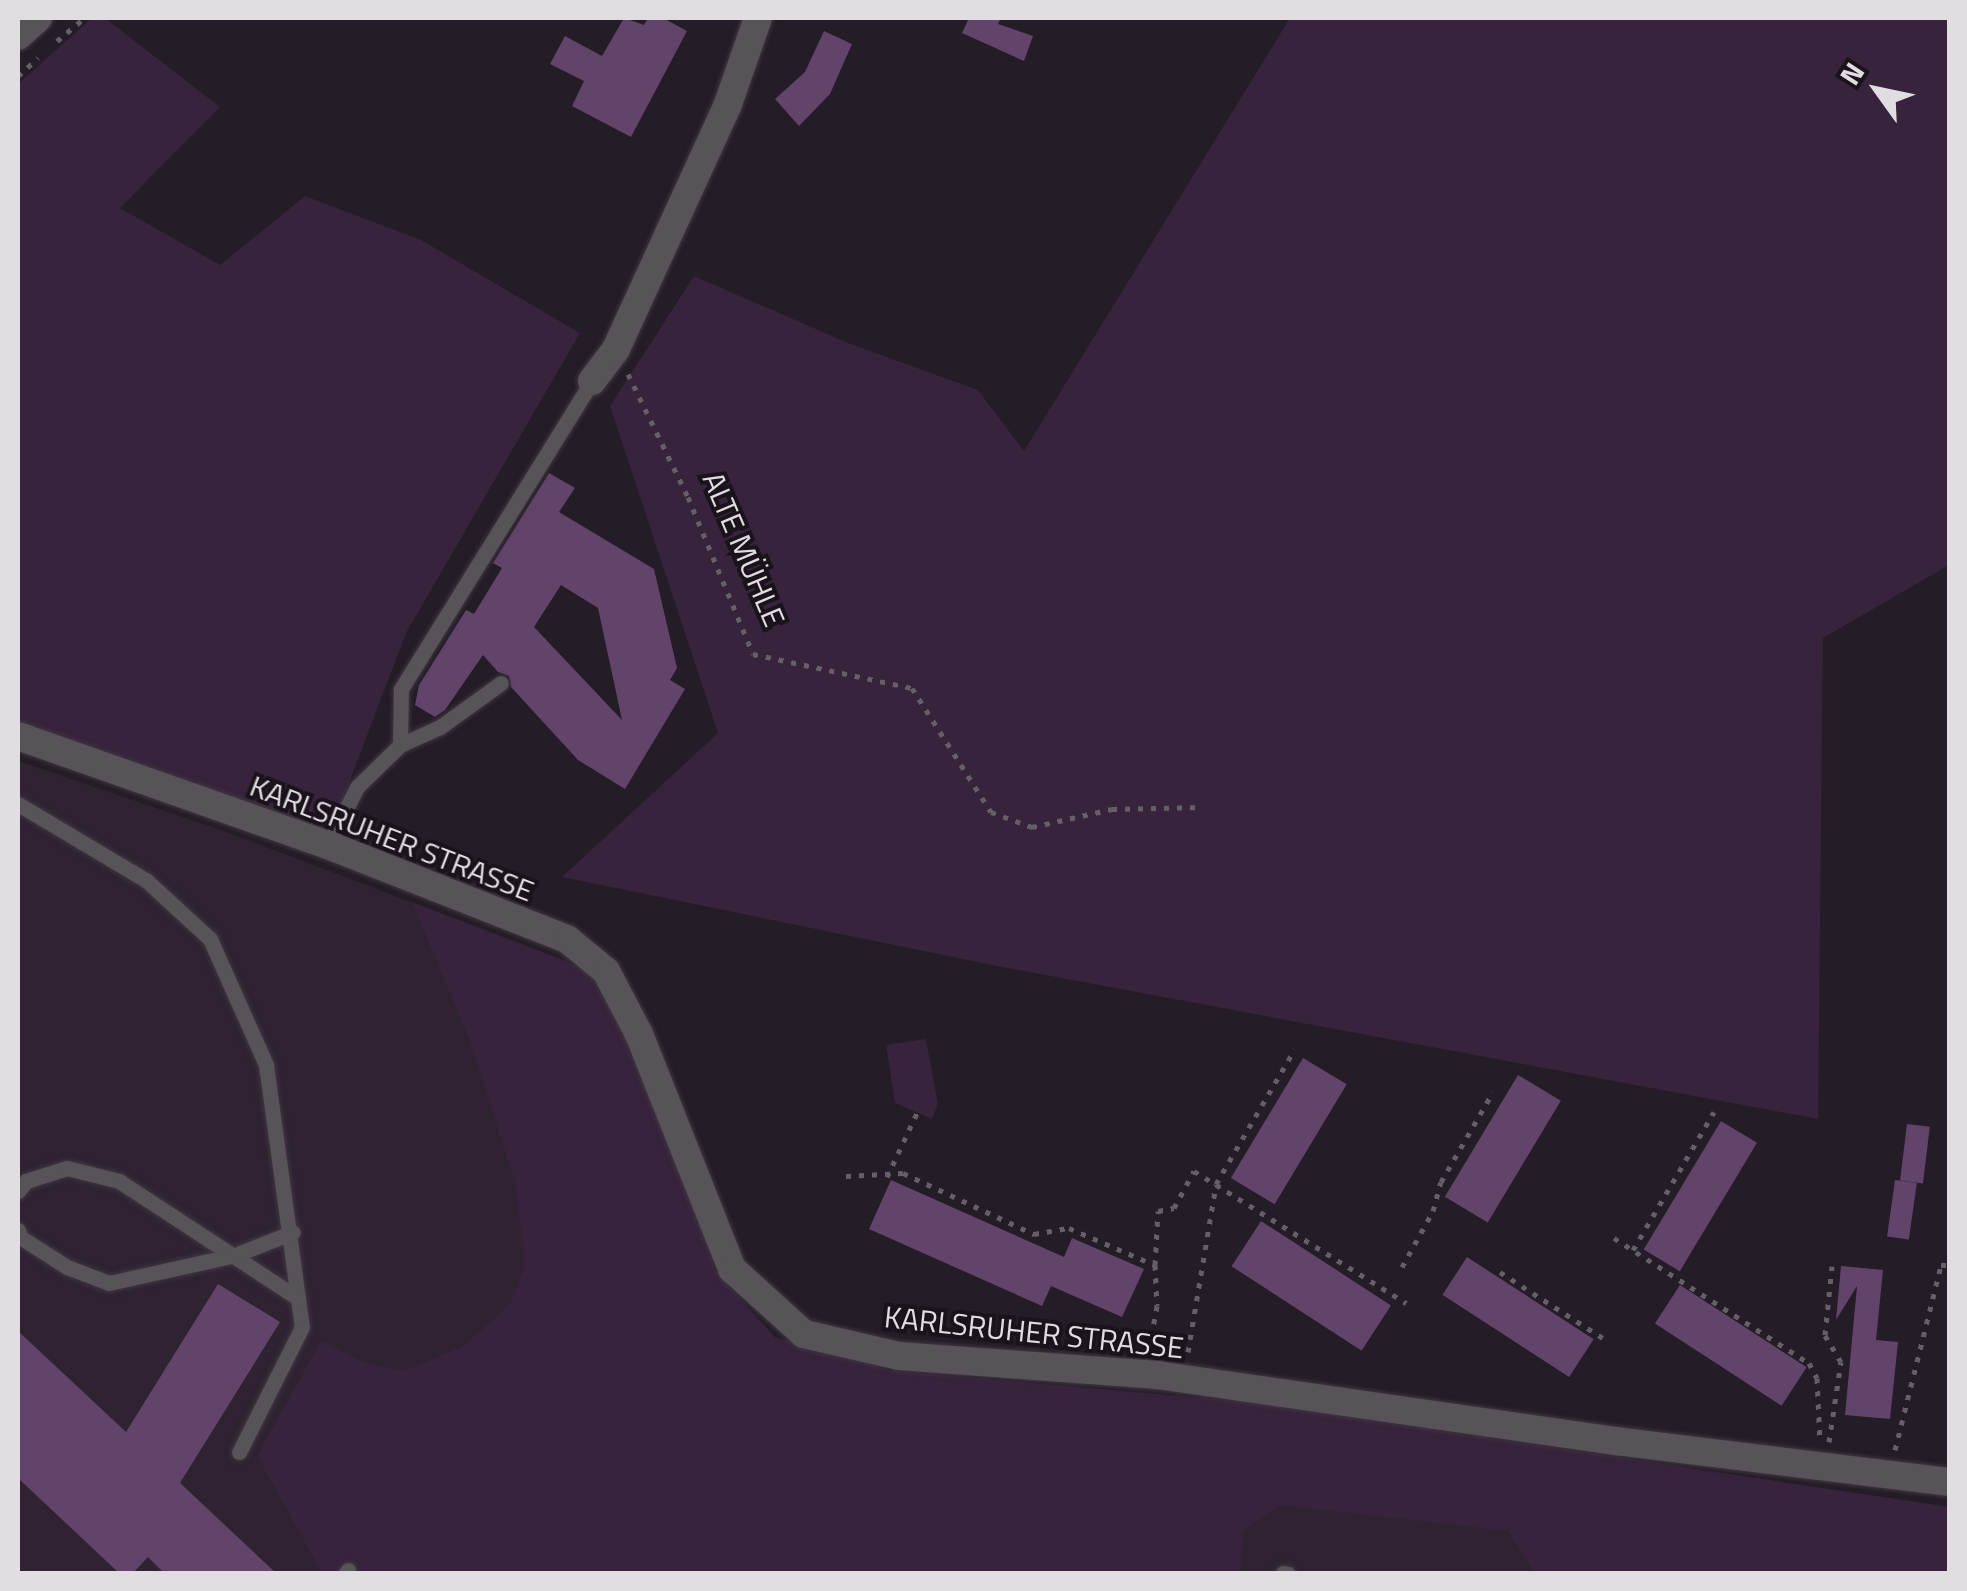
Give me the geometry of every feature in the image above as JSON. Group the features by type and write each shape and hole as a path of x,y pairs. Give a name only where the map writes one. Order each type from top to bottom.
{"street":[{"path":"18,36 38,18"},
{"path":"592,381 616,349 728,104 758,18"},
{"name":"KARLSRUHER STRASSE","path":"18,736 328,845 567,939 606,971 639,1034 732,1269 804,1334 900,1356 1157,1375 1616,1441 1950,1482"}],"lane":[{"path":"400,745 401,689 592,381"},
{"path":"328,845 357,787 400,745 440,727 502,683"},
{"path":"18,804 146,880 210,939 266,1066 292,1232 302,1327 239,1452"},
{"path":"18,1190 26,1180 67,1168 119,1182 298,1298"},
{"path":"18,1230 20,1236 67,1267 109,1283 235,1254 292,1232"}],"path":[{"name":"ALTE MÜHLE","path":"629,376 688,497 752,654 912,688 991,812 1032,827 1112,809 1202,806"},
{"path":"1184,1370 1216,1183 1296,1049"},
{"path":"1402,1267 1433,1211 1441,1182 1493,1092"},
{"path":"1633,1250 1714,1112"},
{"path":"887,1177 916,1113"},
{"path":"1146,1366 1157,1306 1158,1211 1174,1208 1194,1171 1406,1303"},
{"path":"846,1176 876,1172 887,1177 903,1173 1034,1234 1070,1228 1155,1265"},
{"path":"1614,1238 1809,1363 1817,1378 1820,1443"},
{"path":"1894,1454 1941,1265 1950,1264"},
{"path":"1829,1445 1841,1362 1824,1335 1832,1266"},
{"path":"1500,1272 1604,1338"}],"shaded area":[{"path":"92,18 105,18 220,107 120,208 220,265 305,196 421,240 580,333 406,633 321,857 18,750 18,84"},
{"path":"1290,18 1949,18 1949,565 1823,638 1818,1119 997,966 562,877 718,733 610,406 694,276 848,343 978,390 1024,451"},
{"path":"18,761 221,830 600,974 688,1189 716,1272 775,1337 892,1371 1248,1402 1950,1507 1949,1574 18,1574"},
{"path":"412,902 600,974 688,1189 716,1272 775,1337 892,1371 1248,1402 1949,1507 1949,1573 1536,1573 1508,1531 1279,1505 1244,1531 1240,1573 322,1573 257,1456 321,1341 366,1363 405,1371 463,1346 509,1306 525,1266 515,1181 469,1039"},
{"path":"926,1039 938,1104 932,1119 895,1103 886,1045"}],"building":[{"path":"624,18 644,25 648,18 663,18 687,31 631,137 572,106 584,81 550,64 565,36 602,56"},
{"path":"969,18 1001,18 998,24 1033,36 1024,61 962,33"},
{"path":"824,31 852,44 830,94 799,126 775,99 805,72"},
{"path":"549,473 575,488 559,512 654,569 677,668 670,680 685,689 625,789 578,760 511,687 509,676 498,672 483,655 445,710 435,717 415,705 419,685 466,610 474,614 502,568 493,563","holes":["561,585 598,608 622,720 534,627"]},
{"path":"1303,1058 1347,1084 1275,1204 1231,1178"},
{"path":"1518,1075 1561,1101 1488,1222 1445,1197"},
{"path":"1721,1121 1757,1143 1680,1271 1644,1250"},
{"path":"1907,1124 1930,1127 1923,1183 1900,1181"},
{"path":"891,1180 1064,1257 1072,1238 1144,1269 1122,1317 1051,1286 1042,1306 869,1229"},
{"path":"1895,1180 1917,1183 1909,1240 1887,1236"},
{"path":"1261,1221 1391,1305 1362,1351 1232,1266"},
{"path":"1467,1257 1594,1339 1569,1377 1442,1295"},
{"path":"1841,1266 1883,1270 1876,1340 1898,1342 1890,1419 1845,1415 1857,1286 1836,1320"},
{"path":"218,1284 280,1322 180,1483 277,1574 165,1574 148,1557 132,1574 120,1574 18,1478 18,1331 126,1432"},
{"path":"1680,1285 1807,1367 1782,1406 1655,1324"}]}
